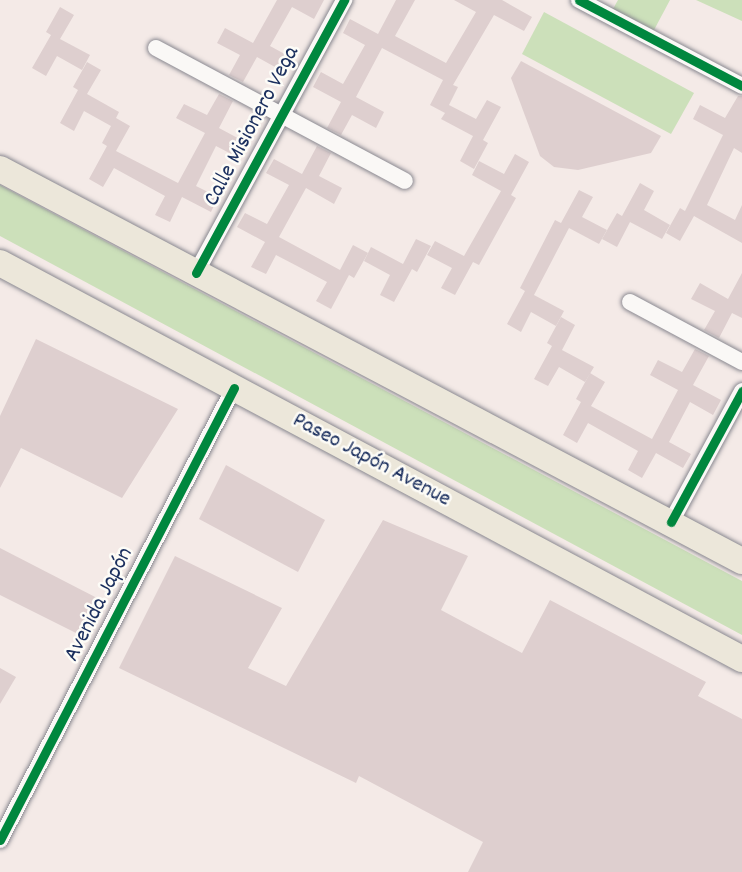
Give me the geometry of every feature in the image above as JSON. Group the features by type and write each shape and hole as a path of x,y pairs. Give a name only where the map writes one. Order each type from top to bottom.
{"main road":[{"path":"0,169 742,561"},
{"name":"Paseo Japón Avenue","path":"0,263 742,659"}],"street":[{"name":"Calle Misionero Vega","path":"196,273 344,0"},
{"path":"579,0 742,86"},
{"path":"156,48 405,181"},
{"path":"630,302 742,362"},
{"name":"Avenida Japón","path":"0,840 234,388"},
{"path":"671,523 742,391"}],"green space":[{"path":"618,0 670,0 654,30 613,9"},
{"path":"696,0 742,0 742,21"},
{"path":"544,12 694,93 671,134 522,54"},
{"path":"0,185 742,581 742,635 0,236"}],"building":[{"path":"277,0 324,0 314,19 292,7 270,46 292,58 284,72 257,57 243,82 229,75 240,55 217,43 225,28 253,43"},
{"path":"396,0 415,0 395,36 446,63 476,12 454,0 502,0 532,17 524,31 494,15 453,85 458,87 449,105 476,119 487,100 501,107 483,140 488,143 474,169 460,161 473,136 441,119 445,113 430,105 443,80 382,48 356,97 384,112 376,128 352,115 341,135 327,128 341,102 313,87 321,72 343,84 365,45 343,33 350,19 378,34"},
{"path":"60,7 74,15 60,39 90,55 82,70 57,56 46,76 32,68 51,35 46,32"},
{"path":"521,61 661,136 651,153 578,170 554,167 540,156 511,78"},
{"path":"87,62 101,70 87,94 119,112 116,118 130,126 116,151 178,183 205,133 176,118 184,104 207,115 219,94 233,101 219,128 247,143 239,158 216,146 196,186 218,197 211,212 182,197 170,222 155,215 165,196 114,168 103,187 89,179 107,146 102,143 111,126 84,111 74,131 60,123 78,90 73,87"},
{"path":"738,96 742,96 742,153 734,148 707,205 735,220 742,205 742,243 694,216 680,241 666,233 680,208 685,211 723,135 693,119 700,105 725,118"},
{"path":"317,146 331,153 319,176 342,188 334,204 306,188 279,237 340,270 353,245 368,253 354,278 349,275 331,309 316,301 327,282 299,267 276,255 266,274 251,267 265,242 237,227 245,213 267,224 289,185 266,173 274,159 302,174"},
{"path":"515,154 529,162 511,195 516,198 479,265 473,262 455,295 441,288 452,268 427,255 435,241 464,256 501,191 472,175 479,161 504,174"},
{"path":"640,183 654,191 644,210 670,225 662,239 630,222 617,247 602,239 617,213 622,216"},
{"path":"579,190 593,197 582,217 607,230 599,244 569,228 534,295 564,311 556,326 531,312 521,332 507,324 525,291 520,288 555,220 561,223"},
{"path":"416,239 431,246 417,272 412,269 394,302 380,295 390,275 364,261 371,247 403,264"},
{"path":"742,273 742,318 732,313 719,338 704,330 715,311 691,299 700,283 728,299"},
{"path":"561,317 575,325 562,350 594,367 585,382 559,367 548,386 534,379 552,346 547,343"},
{"path":"36,339 178,409 122,498 21,448 0,488 0,416"},
{"path":"695,349 709,356 693,385 721,400 713,415 690,402 669,442 691,454 683,468 656,453 642,478 628,470 638,451 588,423 577,443 563,435 581,402 576,399 590,373 605,382 591,406 652,439 678,390 650,375 658,360 682,372"},
{"path":"226,465 325,520 298,572 199,519"},
{"path":"383,520 468,556 441,610 522,653 550,600 706,682 698,696 742,719 742,872 468,872 483,842 359,776 356,783 119,668 175,556 282,608 248,668 286,686"},
{"path":"0,548 99,599 78,634 0,595"},
{"path":"0,668 16,677 0,704"}],"cycle path":[{"path":"196,273 344,0"},
{"path":"579,0 742,86"},
{"path":"0,840 234,388"},
{"path":"671,522 742,391"}]}
